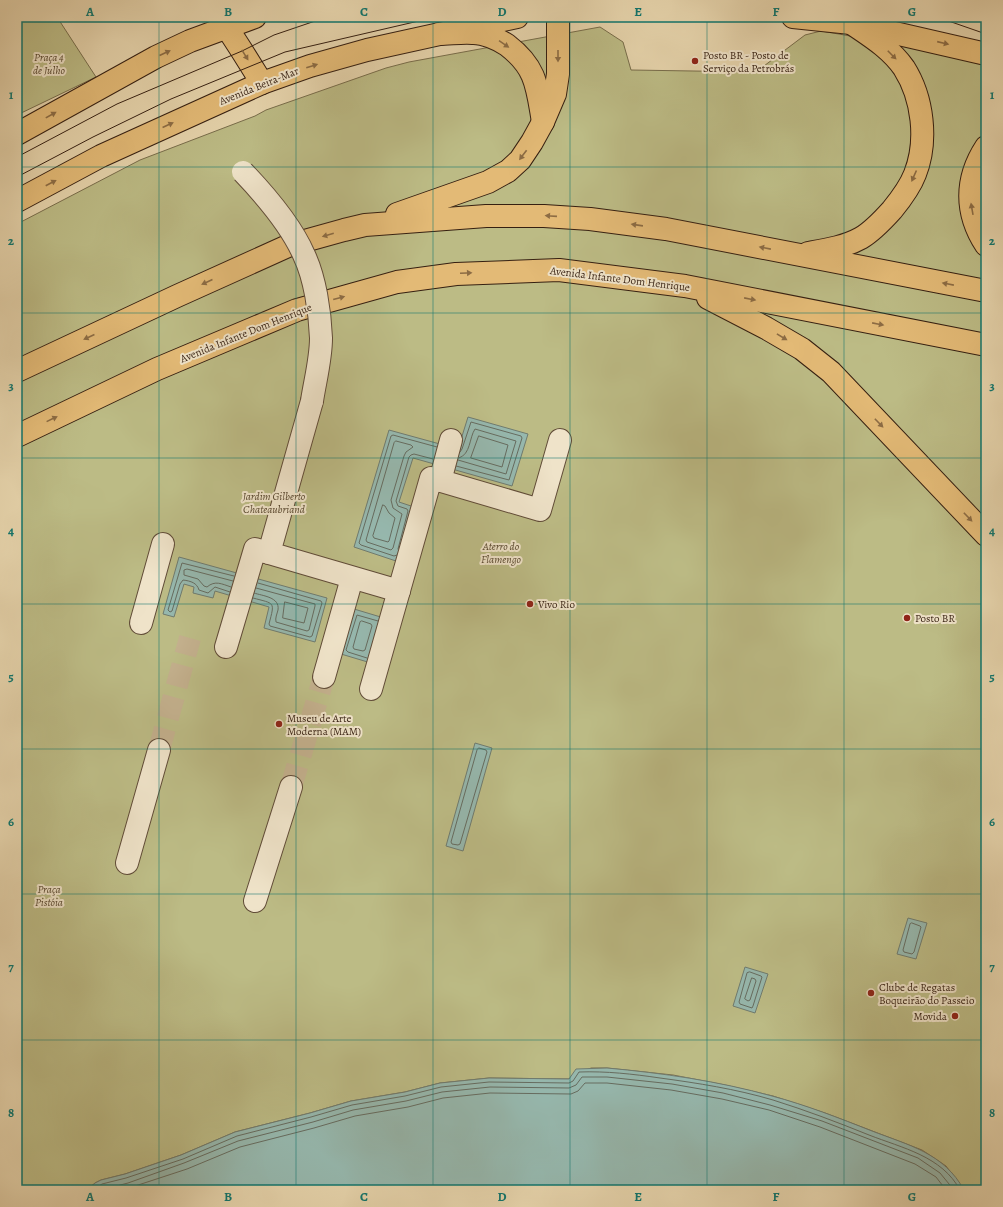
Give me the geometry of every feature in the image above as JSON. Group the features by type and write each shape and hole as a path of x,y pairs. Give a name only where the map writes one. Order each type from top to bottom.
{"main road":[{"path":"17,134 156,57 190,41 223,22 255,17"},
{"name":"Avenida Beira-Mar","path":"17,201 101,156 262,83 331,60 367,50 517,17"},
{"path":"17,371 177,296 290,246 365,225 460,193 488,182 508,171 520,160 532,142 543,122 555,94 558,74 558,17"},
{"path":"793,17 850,23 986,54"},
{"path":"223,22 262,83"},
{"path":"798,255 848,244 860,239 870,232 884,219 901,199 915,174 919,162 923,137 922,123 920,107 910,79 895,57 878,41 850,23"},
{"path":"439,34 474,32 499,40 520,56 528,65 537,86 543,122"},
{"path":"986,147 976,166 971,180 970,200 975,224 986,245"},
{"path":"365,225 486,216 590,218 666,229 986,291"},
{"name":"Avenida Infante Dom Henrique","path":"17,436 158,369 297,310 397,282 456,274 559,270 685,286 986,345"},
{"path":"685,286 766,328 802,349 831,372 986,535"}],"street":[{"path":"243,172 265,196 290,230 304,255 314,285 321,338 312,401 269,553"},
{"path":"371,689 431,478 442,474 540,510 560,440"},
{"path":"442,474 451,442"},
{"path":"140,623 163,544"},
{"path":"226,647 255,549 399,591"},
{"path":"324,677 352,578"},
{"path":"127,863 158,750"},
{"path":"255,901 291,787"}],"green space":[{"name":"Praça 4 de Julho","path":"17,17 57,17 96,77 17,115"},
{"name":"Aterro do Flamengo","path":"600,27 623,42 631,70 756,72 805,35 821,31 973,57 986,61 986,1190 964,1190 946,1166 922,1150 825,1113 773,1096 673,1075 607,1068 591,1068 570,1079 489,1078 440,1083 405,1092 351,1101 235,1132 181,1155 125,1174 101,1180 87,1190 17,1190 17,224 140,160 255,116 266,110 386,68 409,62"}],"water":[{"path":"468,417 528,434 512,486 413,458 399,502 414,507 399,562 354,547 389,430 458,449"},
{"path":"179,557 327,598 315,642 264,628 269,607 215,591 213,598 193,593 194,587 184,584 174,617 163,614"},
{"path":"354,609 384,618 371,663 341,654"},
{"path":"475,743 492,748 463,851 446,846"},
{"path":"908,918 927,923 916,959 897,954"},
{"path":"745,967 768,974 755,1013 733,1006"},
{"path":"607,1068 648,1072 711,1082 752,1091 810,1108 912,1146 924,1152 946,1167 956,1177 964,1190 87,1190 101,1180 125,1174 181,1155 235,1132 351,1101 405,1092 440,1083 489,1078 569,1079 576,1069"}],"tunnel":[{"path":"159,750 190,638"},
{"path":"291,787 324,677"}],"tram line":[{"path":"17,157 117,104 242,51 274,35 327,17"},
{"path":"17,177 93,137 171,99 285,52 436,17"},
{"path":"937,17 986,34"}],"place":[{"name":"Posto BR - Posto de Serviço da Petrobrás","path":"695,61"},
{"name":"Vivo Rio","path":"530,604"},
{"name":"Posto BR","path":"907,618"},
{"name":"Museu de Arte Moderna (MAM)","path":"279,724"},
{"name":"Clube de Regatas Boqueirão do Passeio","path":"871,993"},
{"name":"Movida","path":"955,1016"}],"park label":[{"name":"Jardim Gilberto Chateaubriand","path":"274,502"},
{"name":"Praça Pistóia","path":"49,895"}]}
